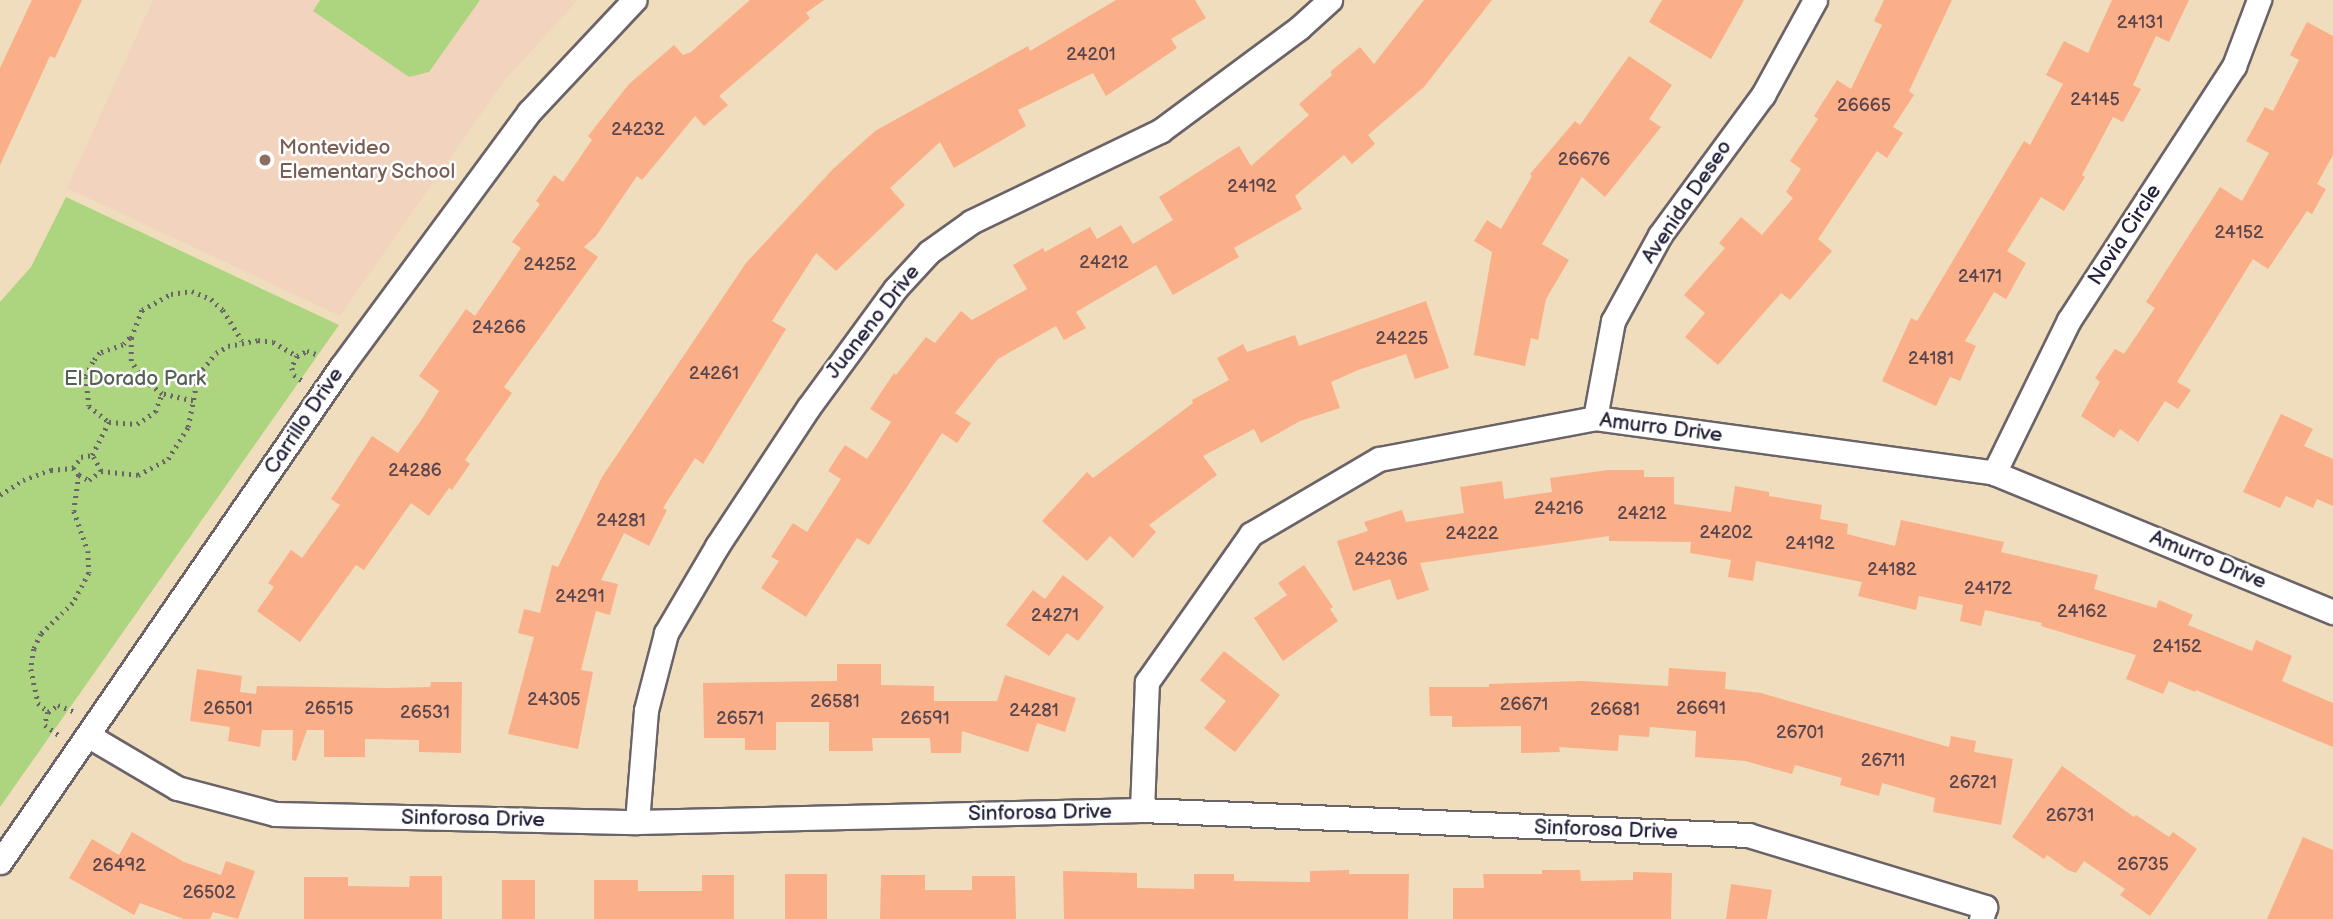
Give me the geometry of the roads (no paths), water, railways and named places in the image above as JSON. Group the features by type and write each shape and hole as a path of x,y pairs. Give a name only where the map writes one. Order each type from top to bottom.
{"street":[{"name":"Carrillo Drive","path":"0,862 341,367 529,112 634,0"},
{"name":"Juaneno Drive","path":"637,822 646,710 666,633 717,545 800,420 895,289 929,252 971,222 1160,131 1299,28 1329,0"},
{"name":"Avenida Deseo","path":"1595,418 1613,321 1660,234 1763,95 1815,0"},
{"name":"Novia Circle","path":"1994,473 2070,320 2234,66 2259,0"},
{"name":"Amurro Drive","path":"1142,810 1147,682 1251,534 1379,459 1595,418 1994,473 2333,612"},
{"name":"Sinforosa Drive","path":"93,730 177,788 275,814 637,822 1142,810 1748,835 1985,907 1981,919"}],"place":[{"name":"Montevideo Elementary School","path":"265,160"}],"park label":[{"name":"El Dorado Park","path":"135,379"}]}
